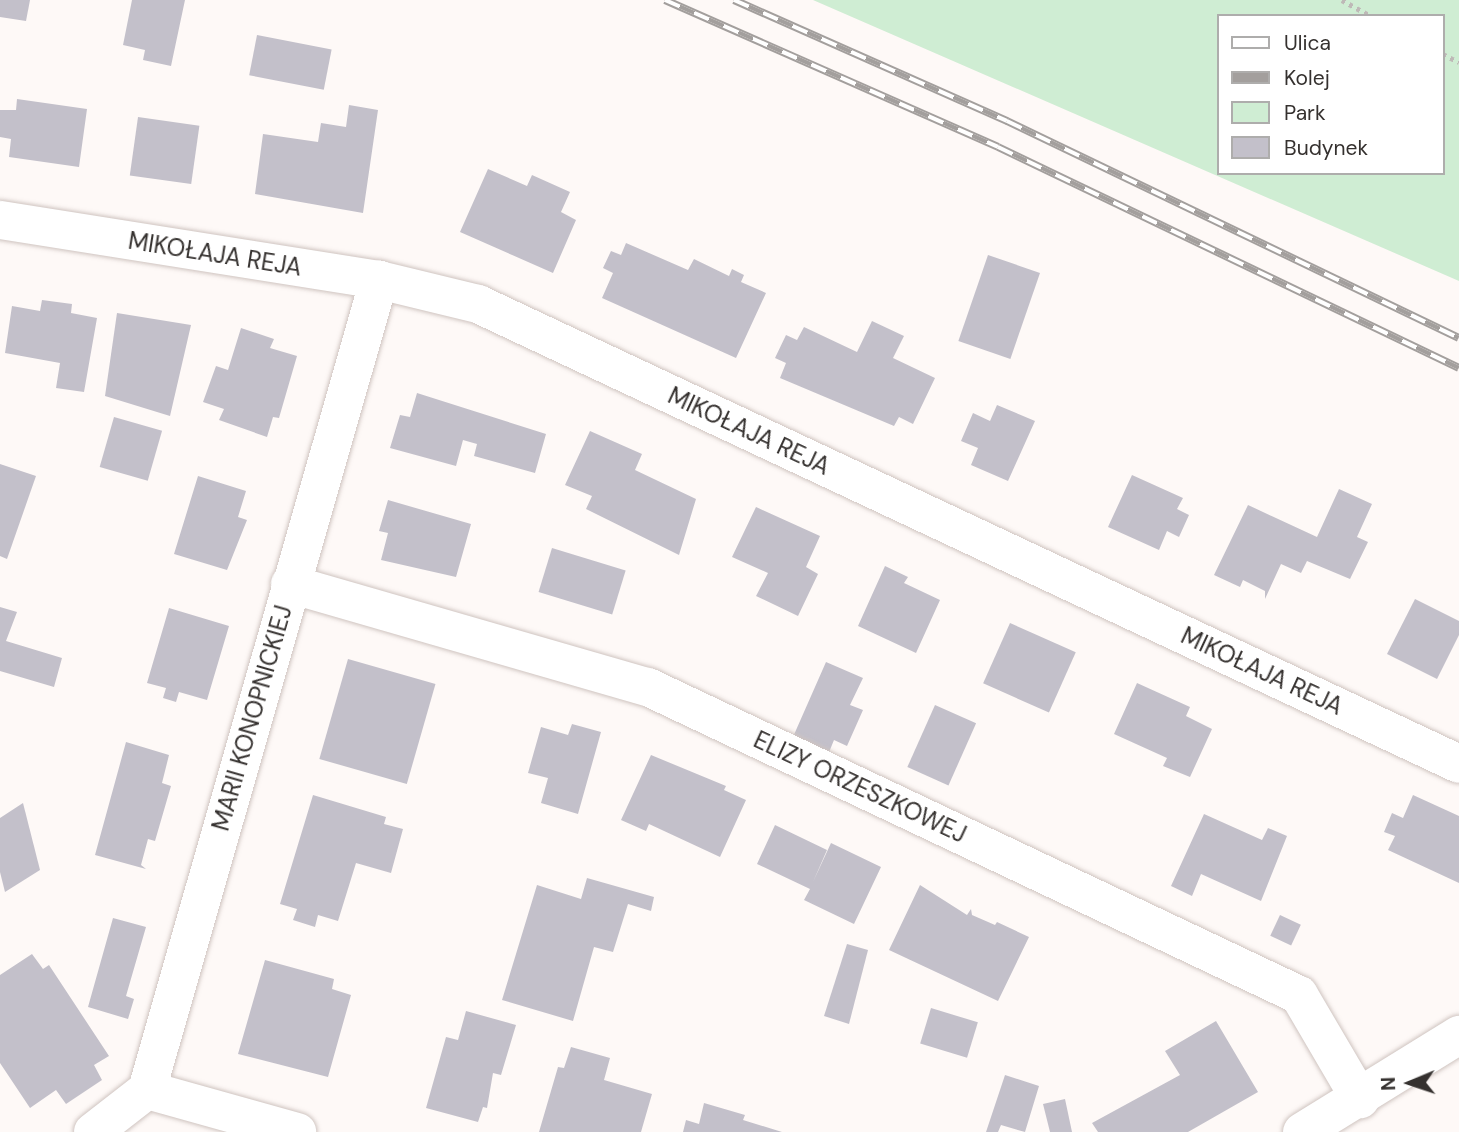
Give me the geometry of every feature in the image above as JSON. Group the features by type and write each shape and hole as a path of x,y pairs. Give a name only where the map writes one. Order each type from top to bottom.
{"street":[{"name":"MIKOŁAJA REJA","path":"0,220 379,280 478,304 1459,764"},
{"name":"MARII KONOPNICKIEJ","path":"147,1090 290,583 379,280"},
{"name":"ELIZY ORZESZKOWEJ","path":"290,583 648,687 1299,995 1360,1099"},
{"path":"1301,1132 1360,1099 1459,1035"},
{"path":"93,1132 147,1090 296,1132"}],"path":[{"path":"1342,0 1367,14"}],"green space":[{"path":"813,0 1459,0 1459,281"}],"building":[{"path":"0,0 30,0 26,21 0,17"},
{"path":"132,0 185,0 171,66 143,60 145,50 123,45"},
{"path":"257,35 332,50 324,90 249,75"},
{"path":"17,99 87,109 79,167 9,157 11,139 0,137 0,110 16,110"},
{"path":"349,105 378,110 363,213 255,194 263,134 318,142 321,123 346,127"},
{"path":"138,117 199,126 191,184 130,175"},
{"path":"488,169 527,186 532,175 570,192 561,212 576,220 553,273 460,232"},
{"path":"626,243 688,270 694,259 729,276 732,269 744,275 741,282 766,293 736,358 602,298 613,273 603,268 611,251 621,255"},
{"path":"988,255 1040,273 1010,359 958,341"},
{"path":"42,300 72,304 71,313 97,318 84,392 56,388 60,363 5,353 12,306 40,311"},
{"path":"117,313 191,325 170,416 105,396"},
{"path":"872,321 904,336 893,358 935,378 913,424 899,417 894,426 780,378 786,363 775,358 786,335 797,340 804,327 857,352"},
{"path":"241,328 274,339 270,348 297,356 279,418 273,417 267,437 219,420 224,409 203,402 216,366 228,370"},
{"path":"417,393 546,434 535,473 474,456 477,444 463,440 456,466 390,448 400,415 410,417"},
{"path":"997,405 1035,421 1008,481 971,465 978,448 961,441 973,413 990,421"},
{"path":"114,417 162,431 148,481 100,467"},
{"path":"590,431 642,454 635,470 696,499 679,555 586,509 592,496 565,485"},
{"path":"0,464 36,476 7,559 0,556"},
{"path":"1132,475 1183,498 1177,509 1189,515 1179,537 1167,531 1159,550 1108,527"},
{"path":"198,476 246,491 238,517 247,520 227,570 174,554"},
{"path":"1339,489 1372,504 1357,537 1368,542 1350,579 1307,561 1301,573 1281,564 1265,599 1265,591 1243,580 1240,587 1214,575 1248,505 1317,537"},
{"path":"388,500 471,524 456,577 381,560 388,533 379,531"},
{"path":"756,507 820,536 806,567 818,574 798,616 756,596 768,573 732,557"},
{"path":"552,548 626,571 612,615 539,592"},
{"path":"885,566 908,577 904,583 940,600 916,653 858,626"},
{"path":"1415,599 1459,621 1459,635 1437,679 1387,654"},
{"path":"0,607 17,612 6,641 62,658 54,687 0,671"},
{"path":"169,608 229,626 207,700 179,692 176,702 163,698 166,688 147,683"},
{"path":"1010,623 1076,652 1049,713 983,683"},
{"path":"348,659 435,684 407,784 319,759"},
{"path":"826,662 863,678 850,705 863,710 847,746 834,740 825,762 789,746"},
{"path":"1137,683 1190,707 1186,716 1212,729 1190,777 1163,766 1167,758 1114,734"},
{"path":"935,705 976,723 948,785 907,767"},
{"path":"572,724 601,732 578,814 541,803 548,778 528,773 541,727 568,735"},
{"path":"126,742 169,755 162,783 171,786 155,841 148,839 141,865 146,869 95,855"},
{"path":"651,755 726,786 724,790 746,800 720,857 649,824 646,831 621,820"},
{"path":"313,795 386,817 384,824 403,829 391,873 356,863 338,921 318,915 315,927 293,920 297,909 280,904"},
{"path":"1413,795 1459,816 1459,883 1388,850 1395,836 1384,832 1392,813 1403,818"},
{"path":"23,803 40,870 5,892 0,872 0,818"},
{"path":"1204,814 1262,840 1268,828 1287,836 1261,901 1201,874 1192,896 1171,886"},
{"path":"775,825 827,850 813,882 831,843 881,867 854,924 804,900 810,889 757,864"},
{"path":"587,878 654,897 651,911 628,904 613,952 594,947 573,1021 502,1000 537,885 581,899"},
{"path":"920,885 967,915 971,909 972,915 995,925 997,922 1029,937 998,1001 889,950"},
{"path":"1280,915 1301,925 1291,946 1270,936"},
{"path":"113,918 146,927 126,996 134,999 128,1019 88,1007"},
{"path":"847,944 868,950 849,1024 824,1016"},
{"path":"32,954 43,969 49,965 109,1056 94,1065 102,1080 66,1104 56,1090 30,1108 0,1063 0,975"},
{"path":"265,960 334,979 332,989 351,995 328,1077 238,1054"},
{"path":"931,1008 978,1022 967,1058 920,1043"},
{"path":"466,1011 516,1025 501,1075 493,1073 487,1108 483,1107 478,1122 426,1108 446,1037 458,1040"},
{"path":"1216,1021 1258,1092 1188,1132 1098,1132 1092,1123 1180,1075 1165,1051"},
{"path":"571,1047 610,1058 604,1080 652,1094 641,1132 539,1132 558,1067 564,1068"},
{"path":"1005,1075 1039,1086 1025,1132 1001,1125 998,1132 986,1132"},
{"path":"1065,1099 1072,1132 1050,1132 1043,1104"},
{"path":"704,1103 745,1115 743,1120 782,1132 683,1132 686,1120 699,1124"}],"railway":[{"path":"665,0 998,147 1459,368"},
{"path":"734,0 1007,121 1459,338"}]}
